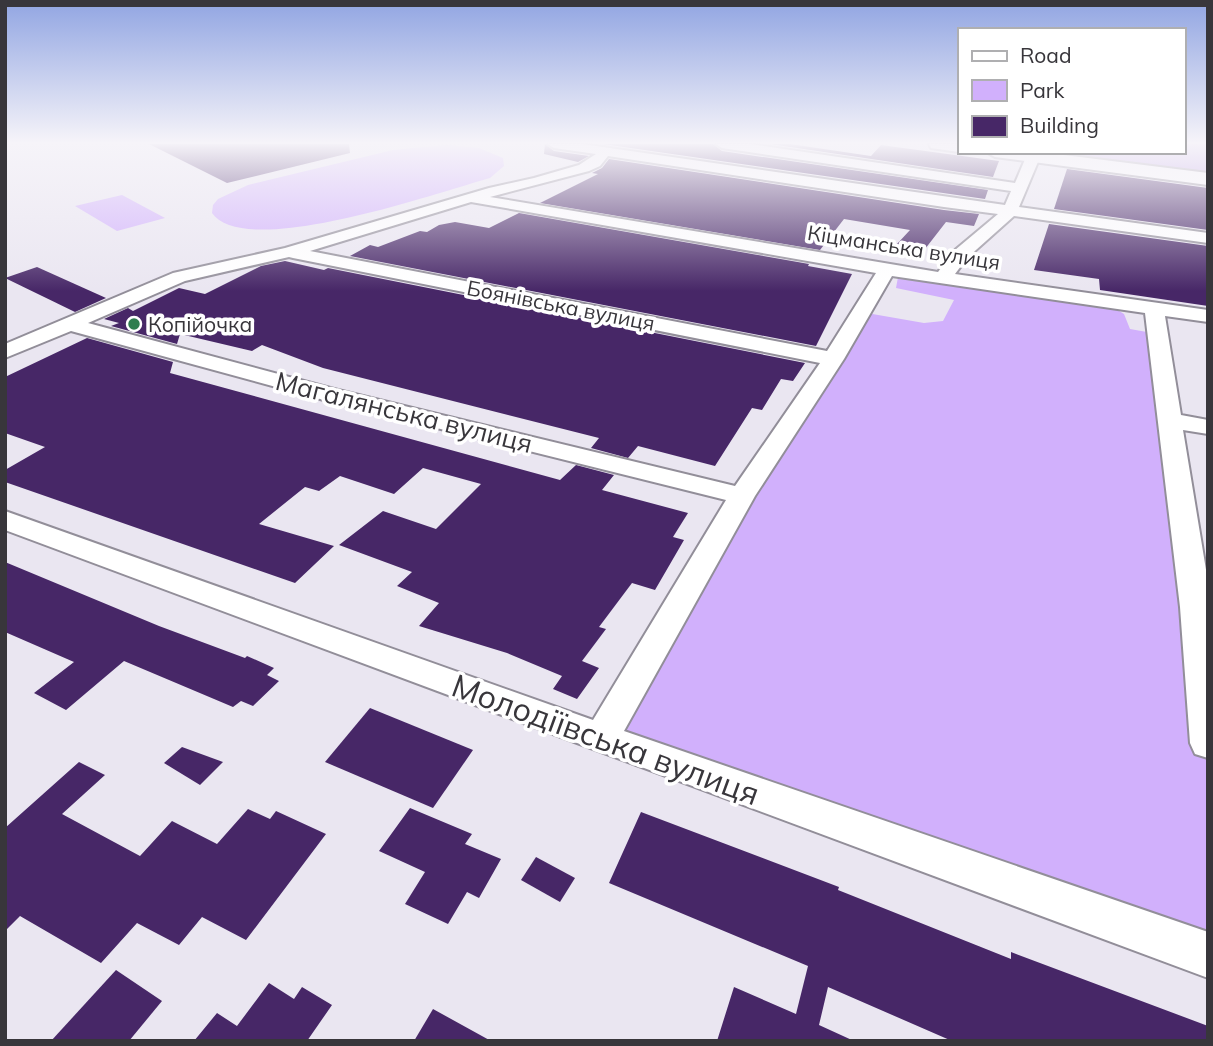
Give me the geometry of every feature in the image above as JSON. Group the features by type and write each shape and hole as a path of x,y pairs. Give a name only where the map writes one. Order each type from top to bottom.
{"street":[{"path":"5,352 179,277 289,252 491,193"},
{"path":"875,193 1208,238"},
{"path":"944,276 961,254 1010,211 1019,193"},
{"name":"Кіцманська вулиця","path":"471,198 887,270 944,276 1208,316"},
{"name":"Боянівська вулиця","path":"289,252 833,359"},
{"path":"601,738 742,496 833,359 887,270"},
{"path":"1154,309 1168,420 1202,609 1208,743"},
{"name":"Магалянська вулиця","path":"68,324 328,394 742,496"},
{"path":"1168,420 1208,427"},
{"name":"Молодіївська вулиця","path":"5,520 601,738 1208,955"}],"green space":[{"path":"231,193 441,193 345,218 263,230 231,226 212,213 213,205 218,199"},
{"path":"122,195 165,218 117,231 75,206"},
{"path":"907,276 1116,309 1124,314 1130,329 1158,334 1208,731 1208,957 600,738 861,312 924,323 943,321 954,300 896,288 898,277"}],"building":[{"path":"560,193 831,193 979,214 974,226 946,222 925,249 897,244 910,230 844,219 820,250 540,203"},
{"path":"942,193 987,193 985,199"},
{"path":"1059,193 1208,193 1208,230 1054,209"},
{"path":"519,213 852,274 816,346 350,256 370,245 378,247 420,231 427,232 439,225 455,222 489,228"},
{"path":"1049,224 1208,246 1208,306 1100,290 1099,279 1034,270"},
{"path":"285,261 805,363 793,381 781,379 762,410 752,408 715,466 638,446 628,458 591,448 599,438 323,368 262,345 252,351 180,334 177,344 111,326 119,323 104,319 128,308 133,311 179,288 205,294 261,266"},
{"path":"37,267 106,298 75,312 5,278"},
{"path":"87,338 173,362 170,373 560,480 576,465 614,475 602,490 688,513 673,537 684,540 655,590 632,583 599,627 606,629 582,661 599,668 577,699 553,689 562,676 507,653 419,626 439,603 397,586 412,572 339,545 383,511 436,529 481,484 423,468 394,494 340,476 319,491 305,487 259,524 334,546 295,583 5,482 5,470 45,447 5,433 5,377"},
{"path":"5,562 159,626 245,658 247,656 274,668 267,675 279,681 253,706 241,701 233,707 124,661 66,710 34,693 74,662 5,632"},
{"path":"370,708 473,750 433,808 325,762"},
{"path":"182,747 223,762 200,785 164,763"},
{"path":"79,762 105,775 62,814 140,856 172,821 217,844 248,809 270,819 276,811 326,834 246,940 202,917 179,945 137,923 101,963 20,916 5,931 5,828"},
{"path":"410,808 472,834 465,844 501,859 479,898 467,892 448,924 405,904 425,872 379,851"},
{"path":"641,812 839,887 838,890 1011,959 1011,952 1208,1026 1208,1041 952,1041 828,987 819,1025 854,1041 717,1041 734,987 796,1014 808,966 609,883"},
{"path":"536,857 575,878 560,902 521,880"},
{"path":"116,970 162,1001 129,1041 51,1041"},
{"path":"269,983 294,999 302,987 332,1005 307,1041 194,1041 217,1013 237,1026"},
{"path":"433,1009 491,1041 414,1041"}],"place":[{"name":"Копійочка","path":"134,324"}]}
